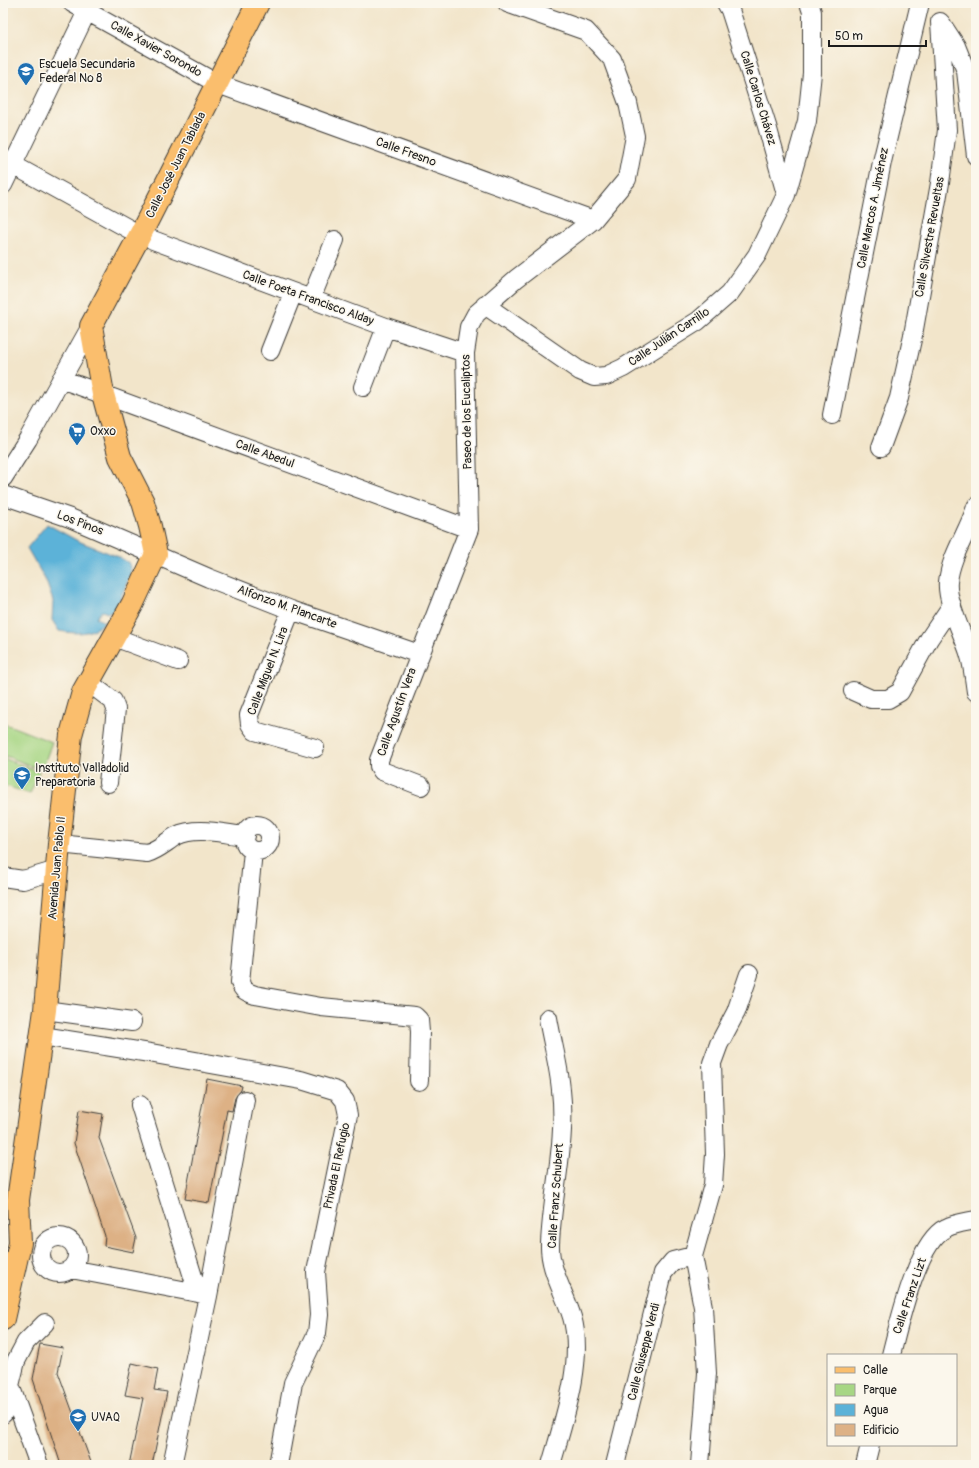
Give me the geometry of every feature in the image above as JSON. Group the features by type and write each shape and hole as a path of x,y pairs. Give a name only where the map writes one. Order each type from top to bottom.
{"main road":[{"name":"Calle José Juan Tablada","path":"91,326 146,237 258,3"},
{"path":"91,326 103,394 120,457 143,502 156,554"},
{"name":"Avenida Juan Pablo II","path":"3,1319 20,1243 18,1200 45,1010 70,735 83,692 135,598 156,554"},
{"name":"Avenida Juan Pablo II","path":"3,1224 18,1200"}],"street":[{"name":"Calle Xavier Sorondo","path":"72,3 90,7 218,84"},
{"name":"Paseo de los Eucaliptos","path":"419,654 469,529 465,353 469,327 476,314 516,278 593,220 627,179 635,136 628,103 612,60 586,31 507,3"},
{"name":"Calle Carlos Chávez","path":"726,3 730,10 767,126 786,195"},
{"name":"Calle Julián Carrillo","path":"485,305 580,370 594,377 606,376 623,368 698,320 730,293 757,255 786,195 807,121 812,73 812,12 809,3"},
{"path":"921,3 940,22 956,46 966,72 976,156"},
{"name":"Calle Marcos A. Jiménez","path":"832,415 882,162 921,3"},
{"path":"3,185 8,162 90,7"},
{"name":"Calle Silvestre Revueltas","path":"881,447 899,398 914,335 940,183 947,130 940,22"},
{"name":"Calle Fresno","path":"218,84 593,220"},
{"name":"Calle Poeta Francisco Alday","path":"8,162 146,237 386,327 465,353"},
{"path":"311,299 334,240"},
{"path":"270,351 293,293"},
{"name":"Calle José Juan Tablada","path":"3,478 28,439 91,326"},
{"path":"363,387 386,327"},
{"name":"Calle Abedul","path":"61,378 469,529"},
{"name":"Los Pinos","path":"3,495 70,518 156,554"},
{"path":"976,507 954,557 948,584 952,606 969,654 976,692"},
{"name":"Alfonzo M. Plancarte","path":"156,554 209,578 291,610 419,654"},
{"path":"853,691 871,699 888,700 900,692 929,639 952,606"},
{"name":"Calle Miguel N. Lira","path":"291,610 249,715 250,724 255,731 315,748"},
{"path":"114,637 178,661"},
{"name":"Calle Agustín Vera","path":"419,654 379,760 379,766 382,770 421,786"},
{"path":"88,682 114,700 116,709 108,783"},
{"path":"59,844 147,853 155,851 177,836 192,831 249,843 240,982 242,988 246,992 255,995 314,1006 415,1016 419,1020 420,1032 419,1081"},
{"path":"3,877 23,880 56,877"},
{"path":"3,889 24,891 56,877"},
{"path":"700,1465 707,1373 702,1307 693,1256 713,1185 715,1154 712,1063 719,1044 736,1012 749,974"},
{"path":"45,1010 132,1022"},
{"name":"Calle Franz Schubert","path":"548,1018 561,1091 561,1135 550,1246 554,1270 572,1317 576,1340 571,1391 551,1465"},
{"name":"Privada El Refugio","path":"42,1036 150,1052 302,1080 336,1091 346,1101 348,1115 316,1272 319,1315 317,1333 293,1383 278,1465"},
{"path":"172,1465 203,1294 245,1100"},
{"path":"140,1105 203,1294"},
{"name":"Calle Franz Lizt","path":"891,1354 916,1269 930,1242 946,1228 976,1220"},
{"name":"Calle Giuseppe Verdi","path":"615,1465 663,1273 673,1261 693,1256"},
{"path":"71,1269 203,1294"},
{"path":"3,1414 16,1361 26,1342 45,1322"},
{"path":"10,1385 39,1465"},
{"path":"865,1465 870,1446"}],"green space":[{"path":"3,723 52,742 42,770 3,755"},
{"path":"3,758 39,772 30,794 3,785"}],"water":[{"path":"47,524 78,541 119,557 129,563 131,573 115,611 108,613 102,611 96,618 105,622 94,629 78,633 59,631 52,620 53,601 46,581 27,548"}],"building":[{"path":"207,1079 242,1086 235,1098 232,1111 227,1110 209,1203 185,1199"},
{"path":"79,1110 103,1114 99,1138 136,1238 133,1252 104,1246 105,1236 74,1143"},
{"path":"40,1344 63,1348 58,1372 92,1465 61,1465 33,1379"},
{"path":"132,1363 158,1369 154,1390 167,1392 152,1465 129,1465 143,1398 125,1395"}],"place":[{"name":"Escuela Secundaria Federal No 8","path":"26,86"},
{"name":"Oxxo","path":"77,446"},
{"name":"Instituto Valladolid Preparatoria","path":"22,790"},
{"name":"UVAQ","path":"78,1432"}]}
